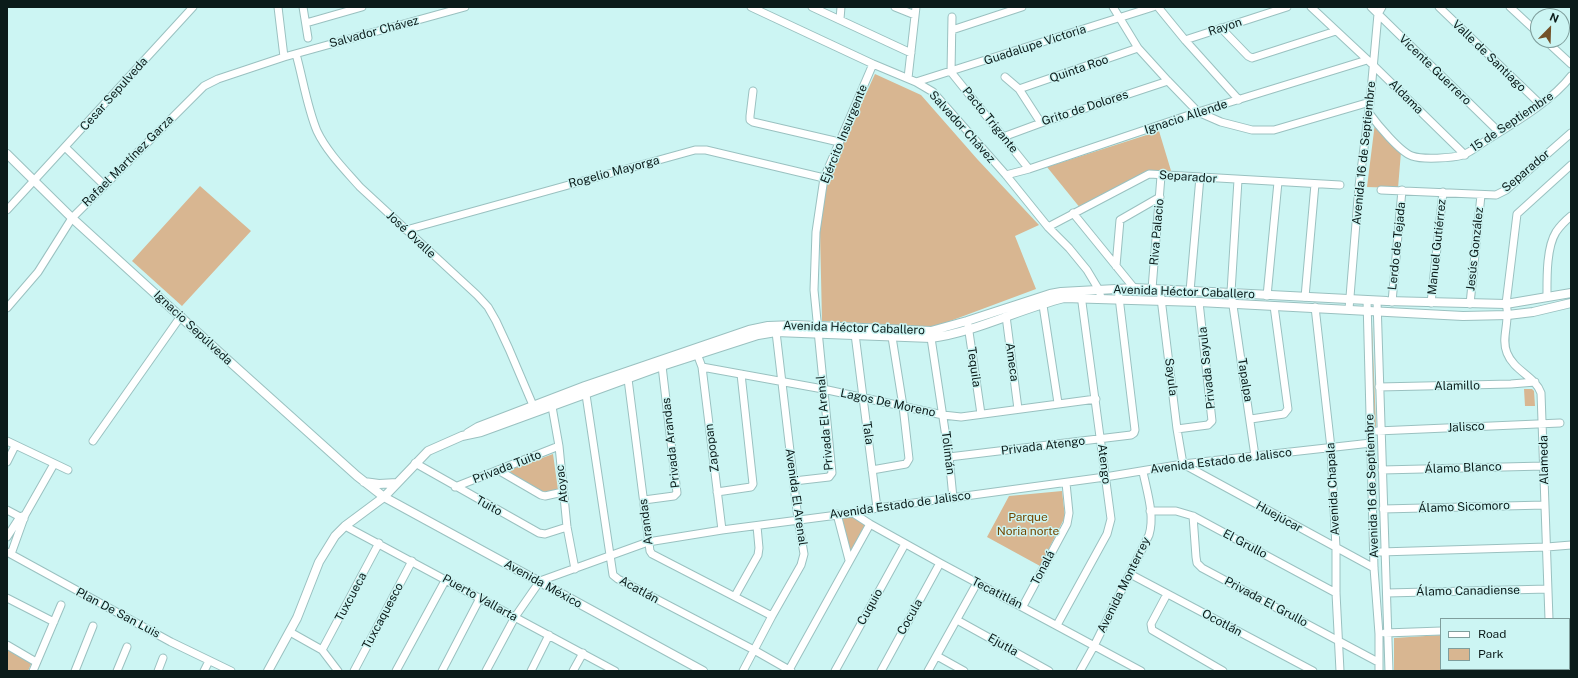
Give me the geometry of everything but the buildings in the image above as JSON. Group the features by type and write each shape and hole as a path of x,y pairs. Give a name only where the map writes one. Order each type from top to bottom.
{"main road":[{"name":"Ignacio Sepúlveda","path":"7,154 72,218 363,482 384,497"},
{"name":"Avenida Héctor Caballero","path":"268,671 297,618 319,562 335,536 345,526 384,497 428,450 462,436 481,432 551,402 586,389 696,351 771,330 893,333 931,338 943,336 968,325 1042,300 1064,298 1099,290 1134,288 1231,292 1268,296 1392,302 1470,304 1506,304 1571,293"},
{"name":"Avenida Héctor Caballero","path":"1080,294 1101,298 1376,310 1462,316 1508,316 1571,303"},
{"name":"Avenida Héctor Caballero","path":"817,330 855,334 931,330 968,325 1006,316 1042,300"},
{"path":"1418,313 1420,303"},
{"name":"Avenida Héctor Caballero","path":"586,389 628,379 661,363"},
{"path":"363,482 379,484 397,483"},
{"name":"Avenida México","path":"384,497 703,671"}],"street":[{"name":"Cesar Sepulveda","path":"7,210 194,7"},
{"path":"278,7 284,57"},
{"path":"303,7 308,38"},
{"path":"306,23 362,7"},
{"name":"Salvador Chávez","path":"284,57 465,7"},
{"name":"Salvador Chávez","path":"751,7 762,9 874,64 908,78 929,89 1006,175 1048,227 1069,248 1087,270 1099,290 1101,298"},
{"path":"812,7 911,53"},
{"path":"840,20 841,7"},
{"path":"895,7 915,15"},
{"path":"908,78 916,7"},
{"path":"952,30 1022,7"},
{"path":"1113,7 1138,48 1198,112 1229,125 1252,130 1274,130 1370,102"},
{"name":"Guadalupe Victoria","path":"916,82 1153,7"},
{"path":"1158,7 1185,40 1239,100"},
{"name":"Rayon","path":"1185,40 1287,7"},
{"name":"Aldama","path":"1311,7 1373,65 1464,155"},
{"name":"Vicente Guerrero","path":"1371,7 1499,132"},
{"name":"Avenida 16 de Septiembre","path":"1349,309 1359,186 1370,102 1378,14 1382,7"},
{"path":"1510,7 1530,26"},
{"name":"Valle de Santiago","path":"1441,8 1540,104"},
{"path":"951,72 952,17"},
{"path":"1221,28 1248,56 1252,58 1336,31"},
{"name":"Quinta Roo","path":"1019,89 1138,48"},
{"path":"1554,48 1571,64"},
{"name":"José Ovalle","path":"296,54 313,118 318,132 326,146 356,182 488,307 510,349 534,409"},
{"name":"Rafael Martínez Garza","path":"7,308 38,272 72,218 204,86 218,79 284,57"},
{"name":"Ignacio Allende","path":"1006,175 1029,169 1198,112 1367,60"},
{"name":"Ejército Insurgente","path":"817,330 814,290 816,232 824,178 874,64"},
{"name":"Pacto Trigante","path":"951,72 1029,169"},
{"name":"15 de Septiembre","path":"1368,114 1400,148 1410,156 1420,158 1464,155 1559,90 1571,76"},
{"path":"1005,77 1019,89 1041,123"},
{"name":"Grito de Dolores","path":"1003,137 1168,81"},
{"path":"753,91 750,120 753,122 839,142"},
{"name":"Separador","path":"1381,190 1496,195 1506,190 1571,134"},
{"path":"65,147 104,186"},
{"name":"Rogelio Mayorga","path":"406,230 696,150 706,150 824,178"},
{"path":"1535,382 1514,365 1506,352 1505,334 1508,316 1506,304 1517,214 1571,165"},
{"name":"Separador","path":"1048,227 1145,176 1154,174 1161,176 1340,185"},
{"name":"Riva Palacio","path":"1156,289 1161,176"},
{"path":"1190,291 1200,177"},
{"name":"Tapalpa","path":"1238,180 1231,292 1255,456"},
{"path":"1268,296 1278,182"},
{"path":"1305,297 1315,184"},
{"name":"Lerdo de Tejada","path":"1392,302 1402,190"},
{"name":"Manuel Gutiérrez","path":"1431,303 1443,192"},
{"name":"Jesús González","path":"1470,304 1481,195"},
{"path":"1116,266 1120,220 1160,197"},
{"path":"1073,213 1134,288"},
{"path":"1547,297 1547,280 1551,245 1555,234 1562,224 1571,216"},
{"name":"Privada Atengo","path":"950,457 1134,434 1135,430 1118,289"},
{"name":"Sayula","path":"1156,289 1161,301 1177,429 1183,464"},
{"name":"Atengo","path":"1057,625 1107,534 1111,519 1096,399 1080,294"},
{"path":"1042,300 1058,403"},
{"name":"Avenida 16 de Septiembre","path":"1367,300 1374,568 1379,634 1379,671"},
{"name":"Avenida 16 de Septiembre","path":"1377,301 1376,310 1389,671"},
{"name":"Privada Sayula","path":"1177,429 1208,425 1212,421 1199,302"},
{"path":"1250,419 1284,414 1288,409 1274,306"},
{"name":"Avenida Chapala","path":"1315,307 1331,448 1340,671"},
{"path":"93,442 181,316"},
{"name":"Ameca","path":"1006,316 1018,409"},
{"name":"Tequila","path":"968,325 981,414"},
{"name":"Avenida El Arenal","path":"743,671 803,562 804,551 798,519 781,382 771,330"},
{"name":"Privada El Arenal","path":"794,481 829,477 832,473 817,330"},
{"path":"872,470 906,464 909,459 893,333"},
{"name":"Tala","path":"855,334 877,508"},
{"name":"Tolimán","path":"931,338 950,457 953,498"},
{"path":"696,351 702,367"},
{"name":"Privada Arandas","path":"644,500 674,496 677,493 661,363"},
{"name":"Lagos De Moreno","path":"702,367 823,389 943,415 961,417 1096,399"},
{"name":"Zapopan","path":"702,367 722,530"},
{"path":"717,492 751,487 753,484 741,374"},
{"name":"Arandas","path":"628,379 648,542 652,554 772,616"},
{"name":"Alamillo","path":"1379,387 1511,384 1535,382"},
{"name":"Alameda","path":"1535,382 1541,393 1543,423 1549,618"},
{"name":"Acatlán","path":"586,389 611,556 612,572 618,580 790,670"},
{"name":"Atoyac","path":"551,402 559,446 567,527 575,569"},
{"name":"Jalisco","path":"1371,431 1560,423"},
{"path":"7,441 68,470"},
{"name":"Avenida Estado de Jalisco","path":"540,581 648,542 798,519 853,513 877,508 1143,472 1183,464 1371,443"},
{"path":"7,462 15,446"},
{"name":"Privada Tuito","path":"455,487 559,446"},
{"path":"9,553 24,517 54,464"},
{"name":"Tuito","path":"415,464 539,533 545,534 567,527"},
{"name":"Huejúcar","path":"1183,464 1374,568"},
{"name":"Álamo Blanco","path":"1382,470 1544,466"},
{"path":"498,470 541,495 545,496 563,492"},
{"name":"Avenida Monterrey","path":"1080,671 1130,574 1150,531 1150,510 1143,472"},
{"name":"Tonalá","path":"1023,606 1067,524 1069,512 1066,483"},
{"name":"Álamo Sicomoro","path":"1383,509 1545,505"},
{"path":"7,510 24,517"},
{"name":"El Grullo","path":"1150,510 1176,511 1193,516 1336,593"},
{"name":"Tecatitlán","path":"853,513 905,544 1023,606 1141,671"},
{"path":"837,514 849,560"},
{"name":"Privada El Grullo","path":"1193,516 1196,557 1199,565 1378,662"},
{"path":"7,537 24,517"},
{"path":"790,670 870,524"},
{"name":"Puerto Vallarta","path":"345,526 615,671"},
{"path":"735,596 758,555 759,548 757,526"},
{"name":"Tuxcueca","path":"322,650 379,544"},
{"name":"Cuquio","path":"835,671 905,544"},
{"path":"1374,552 1571,545"},
{"name":"Plan De San Luis","path":"9,553 103,605 231,671"},
{"name":"Tuxcaquesco","path":"354,671 412,561"},
{"name":"Cocula","path":"881,671 940,563"},
{"name":"Ocotlán","path":"1130,574 1313,671"},
{"path":"396,671 446,579"},
{"path":"486,671 515,617 540,581"},
{"path":"928,671 977,583"},
{"name":"Álamo Canadiense","path":"1387,593 1548,589"},
{"path":"1167,594 1151,624 1152,630 1223,671"},
{"path":"7,598 54,622"},
{"path":"442,671 480,598"},
{"path":"32,671 61,605"},
{"name":"Ejutla","path":"957,620 1049,671"},
{"path":"75,671 94,626"},
{"path":"1379,634 1440,631"},
{"path":"290,632 322,650 338,671"},
{"path":"531,671 550,635"},
{"path":"7,645 36,662"},
{"path":"117,671 127,647"},
{"path":"573,671 583,653"},
{"path":"937,656 964,671"},
{"path":"158,671 163,658"},
{"path":"204,671 209,661"}],"green space":[{"path":"875,74 921,95 978,160 1039,225 1015,236 1036,289 934,327 822,321 820,232 826,181"},
{"path":"1375,123 1401,152 1398,188 1367,187"},
{"path":"1159,131 1172,174 1148,172 1081,209 1047,167"},
{"path":"200,186 251,231 182,306 132,261"},
{"path":"1369,324 1372,324 1376,427 1374,426 1374,415 1372,413"},
{"path":"1524,389 1532,389 1534,391 1535,406 1525,406"},
{"path":"553,454 558,490 542,492 514,476 509,470"},
{"name":"Parque Noria norte","path":"1062,491 1065,517 1040,566 987,537 1009,496"},
{"path":"854,517 866,525 851,553 842,518"},
{"path":"1440,635 1440,670 1544,671 1394,671 1394,638"},
{"path":"7,649 32,662 28,671 7,671"}]}
